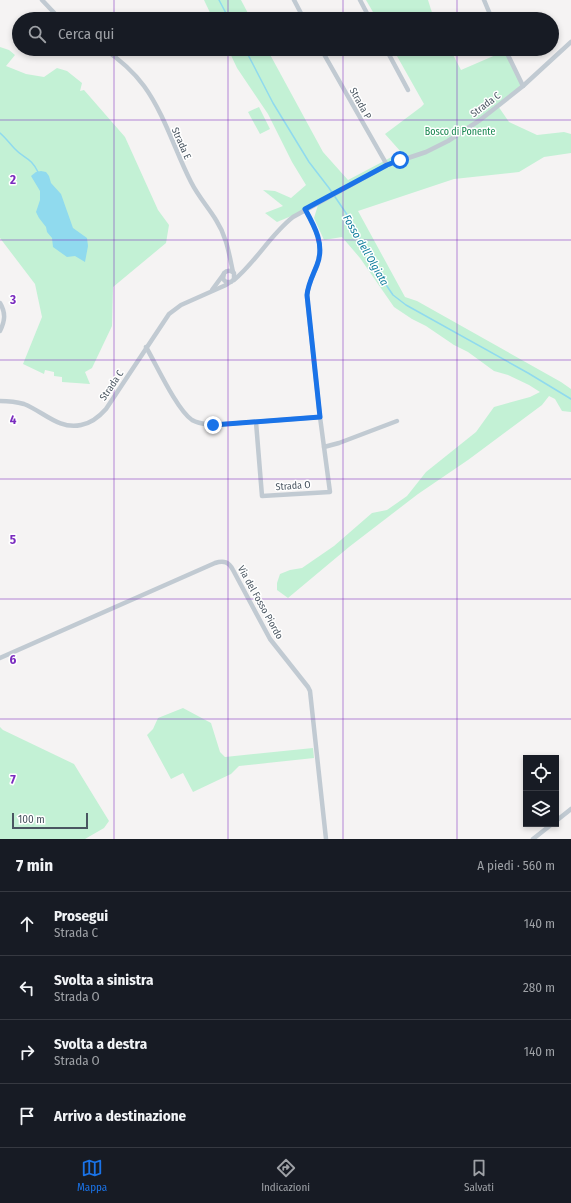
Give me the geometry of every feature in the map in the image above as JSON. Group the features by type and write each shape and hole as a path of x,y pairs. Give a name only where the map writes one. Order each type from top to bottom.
{"street":[{"path":"42,0 53,12"},
{"path":"294,0 300,12"},
{"path":"360,0 366,12"},
{"path":"484,0 489,12"},
{"name":"Strada C","path":"559,53 571,42"},
{"name":"Strada E","path":"113,56 138,78 157,109 192,186 220,227 227,244 233,273"},
{"name":"Strada P","path":"325,56 387,165"},
{"path":"390,56 408,90"},
{"path":"508,56 523,86"},
{"name":"Strada C","path":"0,401 11,401 24,404 66,426 87,424 97,419 103,413 162,323 175,308 232,281 244,271 284,224 305,209 387,165 443,145 480,120 523,86 556,56"},
{"name":"Strada O","path":"256,422 262,496 330,492 320,417 307,295 309,284 318,263 321,250 317,234 305,209"},
{"path":"211,292 223,274 228,263 229,255"},
{"path":"223,274 228,271 233,273 244,271"},
{"path":"223,274 224,280 227,282 232,281 235,277 233,273"},
{"path":"0,303 4,311 4,319 0,331"},
{"path":"146,347 167,386 184,412 192,420 213,425 320,417"},
{"path":"324,447 342,442 397,421"},
{"name":"Via del Fosso Piordo","path":"0,658 215,563 222,561 228,562 270,639 310,691 326,839"},
{"path":"559,819 571,809"},
{"path":"534,839 548,827"}],"green space":[{"path":"204,0 241,0 247,12 210,12"},
{"path":"366,0 428,0 432,12 373,12"},
{"path":"0,47 9,50 12,52 12,56 14,56 6,66 26,74 44,77 57,68 67,71 82,83 80,91 84,90 125,137 158,210 169,225 166,243 113,287 112,326 92,368 85,372 90,384 62,382 62,377 54,376 54,372 45,370 44,374 23,364 42,317 35,284 0,238"},
{"name":"Bosco di Ponente","path":"231,56 271,56 323,152 348,180 401,152 385,134 424,104 397,56 454,56 461,70 493,56 508,56 523,86 498,106 509,122 537,135 564,132 571,134 571,153 544,157 519,172 454,179 358,211 405,297 417,301 561,382 571,389 571,412 562,411 555,399 549,396 542,405 468,460 418,494 349,547 288,598 277,590 277,583 280,574 290,570 302,568 334,546 372,513 387,510 407,496 426,472 476,432 494,407 530,397 540,392 508,375 494,371 468,352 454,345 394,307 360,258 342,237 324,240 314,218 318,205 277,222 265,213 283,206 263,190 275,191 291,198 306,185 292,162 268,114 237,68"},
{"path":"259,107 270,129 260,134 248,112"},
{"path":"183,708 211,723 220,752 225,757 313,748 314,758 239,766 231,774 193,792 183,773 171,779 147,735 153,729 158,718"},
{"path":"0,727 3,730 74,764 109,821 104,828 85,839 0,839"}],"water":[{"path":"36,172 46,172 51,183 61,194 73,228 87,238 88,246 85,262 75,256 67,257 53,247 52,238 36,212 40,200 40,191 31,176"}],"waterway":[{"name":"Fosso dell’Olgiata","path":"219,0 225,12"},
{"name":"Fosso dell’Olgiata","path":"249,56 273,103 309,162 350,219 363,245 373,260 378,273 393,295 406,305 528,373 571,399"},
{"path":"0,133 18,152 33,163 38,172"}],"route":[{"path":"213,425 320,417 307,295 308,287 318,263 321,250 317,234 305,209 387,165 400,160"}]}
